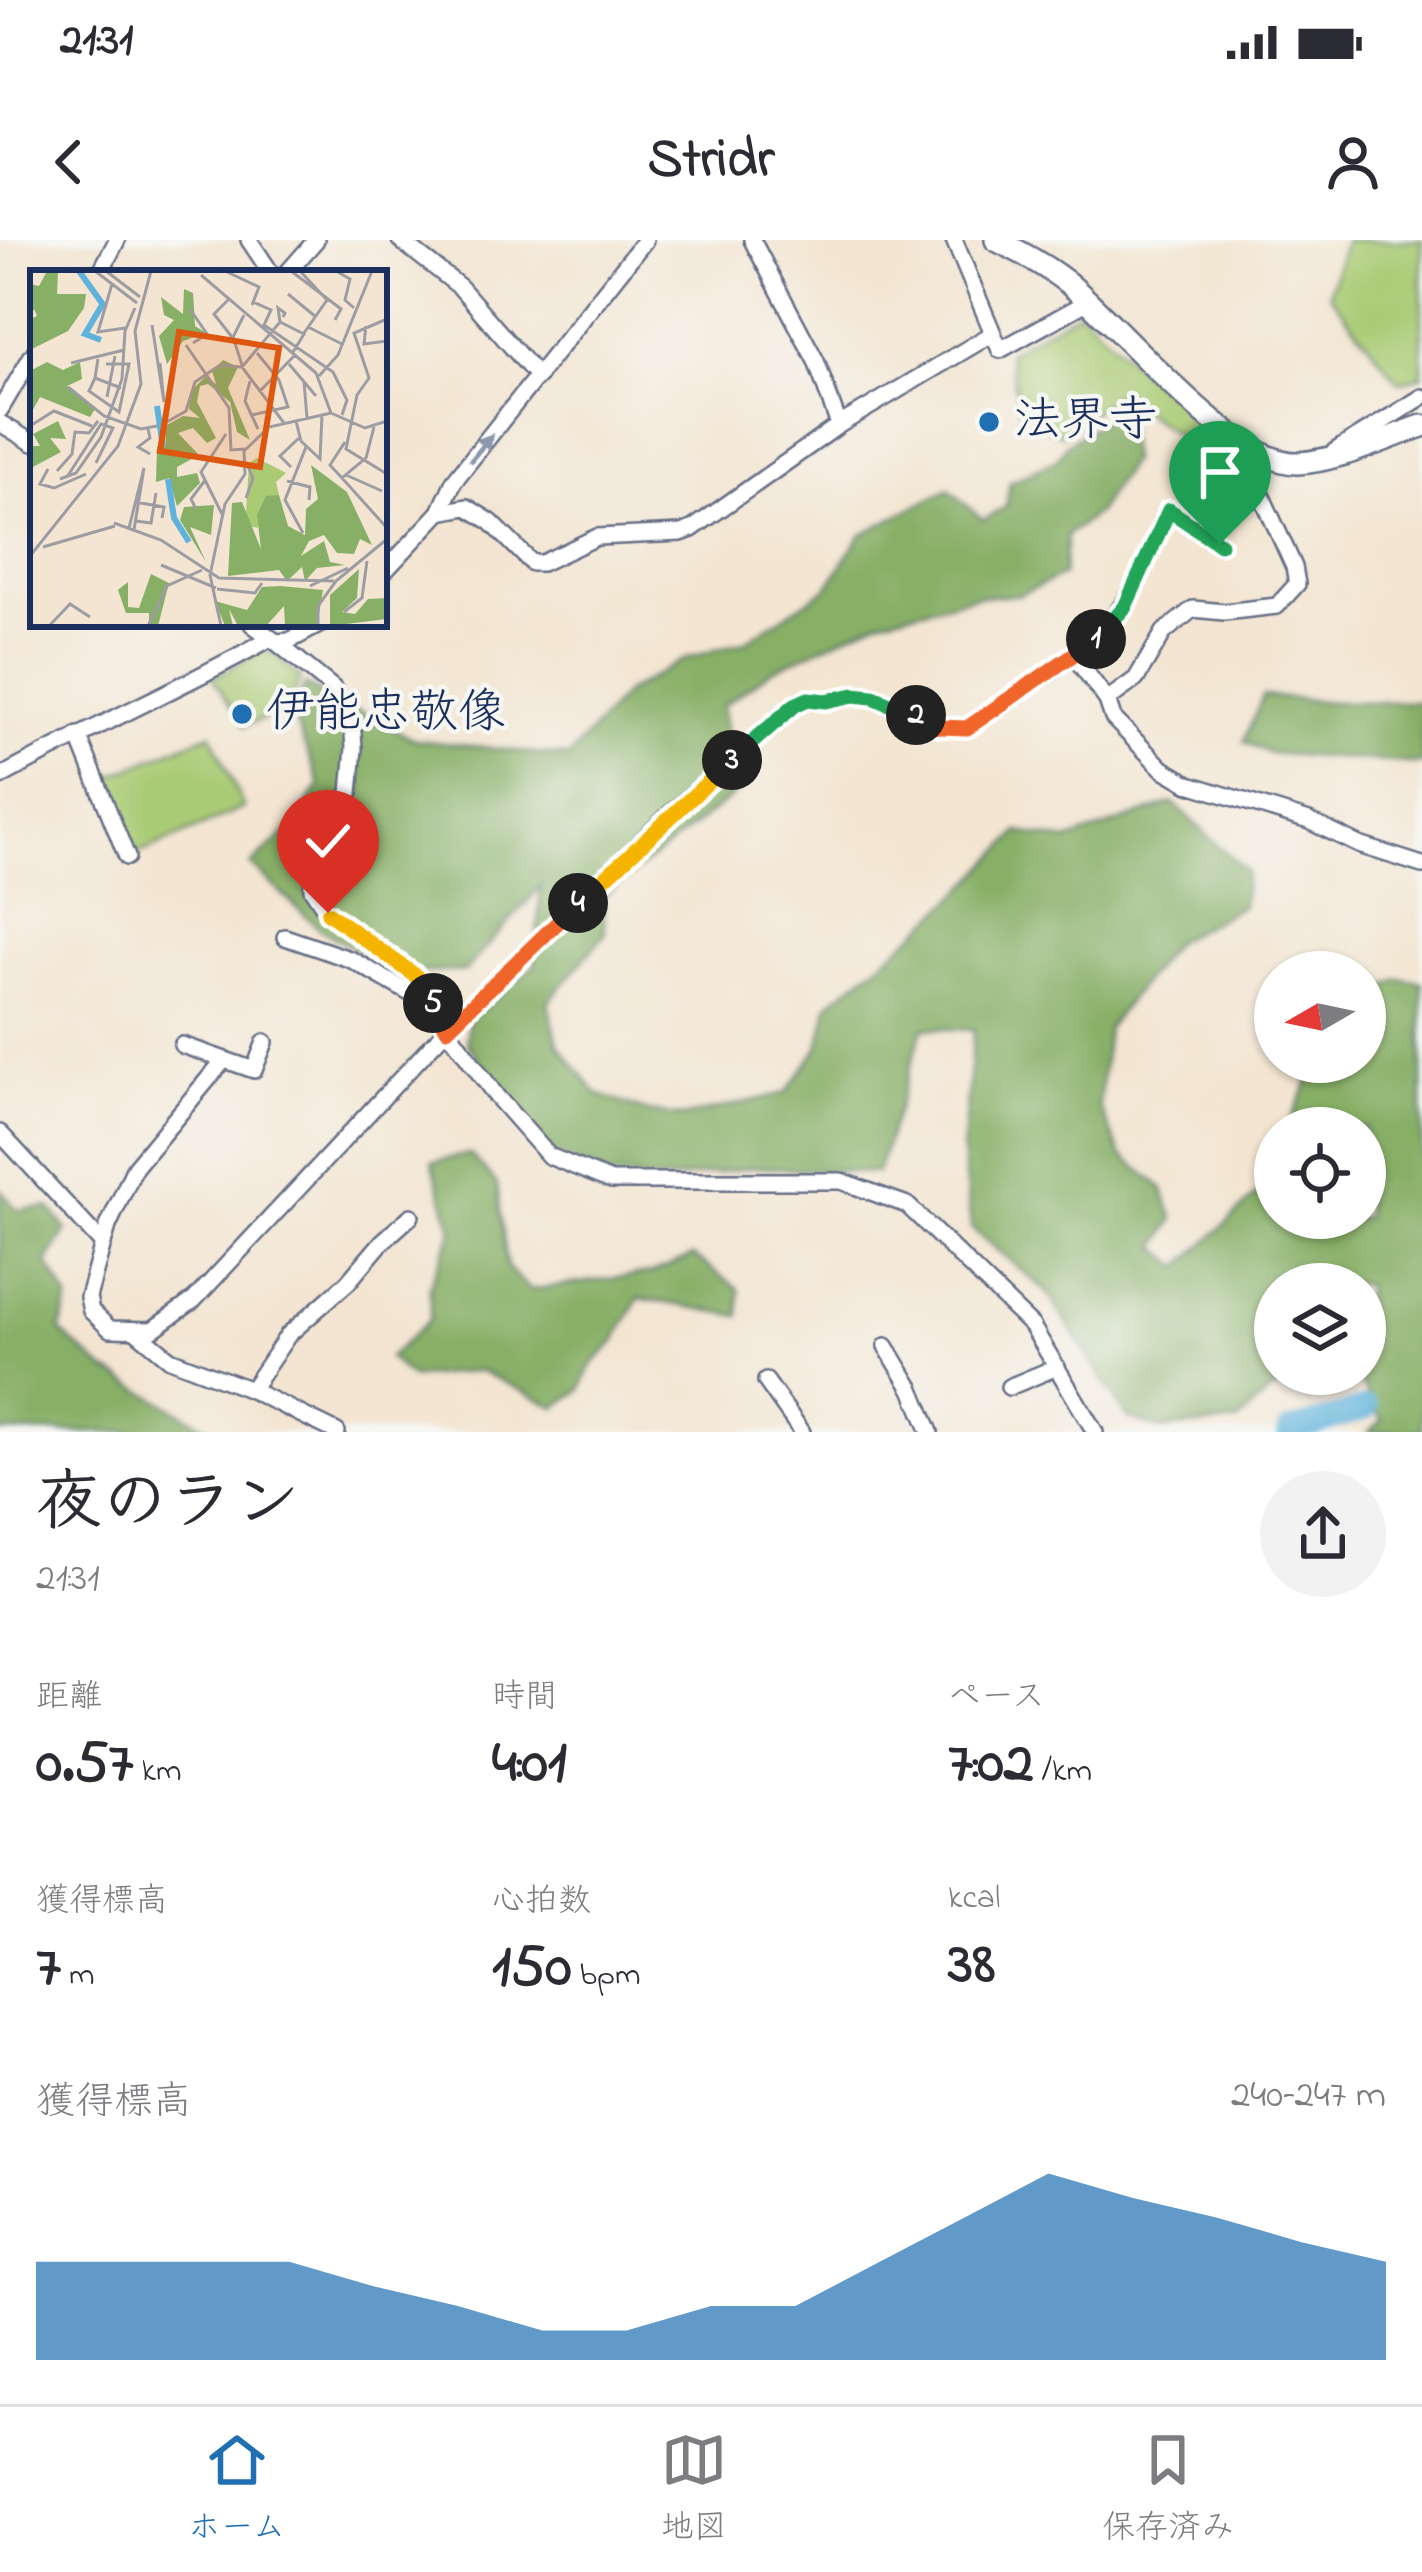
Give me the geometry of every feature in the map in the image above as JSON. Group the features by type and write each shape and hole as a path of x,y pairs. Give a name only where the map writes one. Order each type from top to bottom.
{"street":[{"path":"102,270 117,240"},
{"path":"249,240 269,270"},
{"path":"290,270 316,240"},
{"path":"400,240 460,287 538,377"},
{"path":"387,569 440,512 454,481 645,240"},
{"path":"752,240 816,361 839,425"},
{"path":"954,240 1000,350 1087,302"},
{"path":"997,240 1065,281 1159,371 1246,444 1274,460 1322,459 1422,426"},
{"path":"440,512 467,507 491,522 532,563 542,563 596,537 692,529 839,425 992,334"},
{"path":"0,410 30,359"},
{"path":"1322,459 1422,398"},
{"path":"0,424 30,440"},
{"path":"1107,700 1136,679 1164,632 1193,609 1224,612 1277,606 1297,584 1294,567 1250,470 1246,444"},
{"path":"224,1060 135,1167 103,1244 88,1297 92,1311 110,1329 152,1330 216,1280 447,1029 671,813 795,705 808,699 873,697 940,727 967,728 1108,629 1125,607 1169,510 1220,544"},
{"path":"256,627 333,688 352,721 350,793 313,851 312,889 328,913 416,976 447,1029 516,1121 549,1156 611,1181 841,1180 907,1205 1032,1326 1091,1425 1073,1432"},
{"path":"0,777 273,641 289,641 315,627"},
{"path":"1074,656 1107,700 1114,718 1163,769 1189,784 1309,821 1359,845 1422,865"},
{"path":"78,735 128,857"},
{"path":"285,938 352,960 436,1008"},
{"path":"182,1046 254,1070 265,1042"},
{"path":"0,1133 103,1244"},
{"path":"251,1390 288,1335 348,1282 411,1216"},
{"path":"136,1330 170,1359 251,1390 337,1432"},
{"path":"886,1346 930,1432"},
{"path":"1010,1387 1057,1366"},
{"path":"766,1381 802,1432"}],"green space":[{"path":"1345,240 1422,240 1422,376 1399,382 1329,294"},
{"path":"1080,310 1140,370 1209,426 1191,446 1118,393 1062,434 1046,428 1034,406 1020,411 1008,352"},
{"path":"1125,405 1130,461 1097,513 1067,535 1063,575 1019,595 976,596 879,620 771,671 722,706 737,792 603,897 605,934 548,1002 558,1044 597,1094 648,1112 684,1117 786,1093 819,1047 829,1003 928,922 1019,832 1067,841 1173,803 1246,871 1242,906 1174,942 1107,1028 1099,1106 1121,1155 1162,1187 1174,1219 1157,1247 1180,1267 1254,1197 1254,1239 1386,1239 1386,1107 1297,1107 1308,1083 1386,1083 1386,986 1400,979 1422,982 1422,1432 1369,1432 1382,1421 1368,1395 1386,1395 1386,1263 1254,1263 1254,1395 1267,1395 1237,1422 1161,1429 1128,1418 1046,1291 971,1228 962,1151 974,1030 923,1028 877,1173 754,1167 666,1181 609,1176 552,1153 467,1042 468,1021 535,965 541,886 465,971 396,973 320,929 251,865 292,827 320,785 292,714 305,685 416,740 569,757 625,693 685,659 746,641 827,588 861,535 949,489 983,520 1006,507 1010,482 1057,459 1067,444"},
{"path":"266,648 301,678 286,711 244,726 213,678"},
{"path":"1263,696 1422,702 1422,764 1268,753 1244,741"},
{"path":"211,733 244,808 138,854 105,779"},
{"path":"470,1154 497,1184 507,1267 530,1290 652,1273 693,1256 739,1289 740,1316 639,1298 614,1343 591,1366 581,1390 556,1407 480,1371 412,1378 389,1358 430,1319 430,1285 453,1230 432,1162"},
{"path":"0,1189 17,1210 49,1207 67,1230 47,1262 69,1300 60,1331 102,1368 215,1432 0,1432"}],"waterway":[{"path":"1289,1432 1366,1408"}],"place":[{"name":"法界寺","path":"989,422"},
{"name":"伊能忠敬像","path":"242,714"}],"route":[{"path":"328,913 416,976 447,1029 671,813 795,705 808,699 873,697 940,727 967,728 1108,629 1125,607 1169,510 1220,544"}]}
